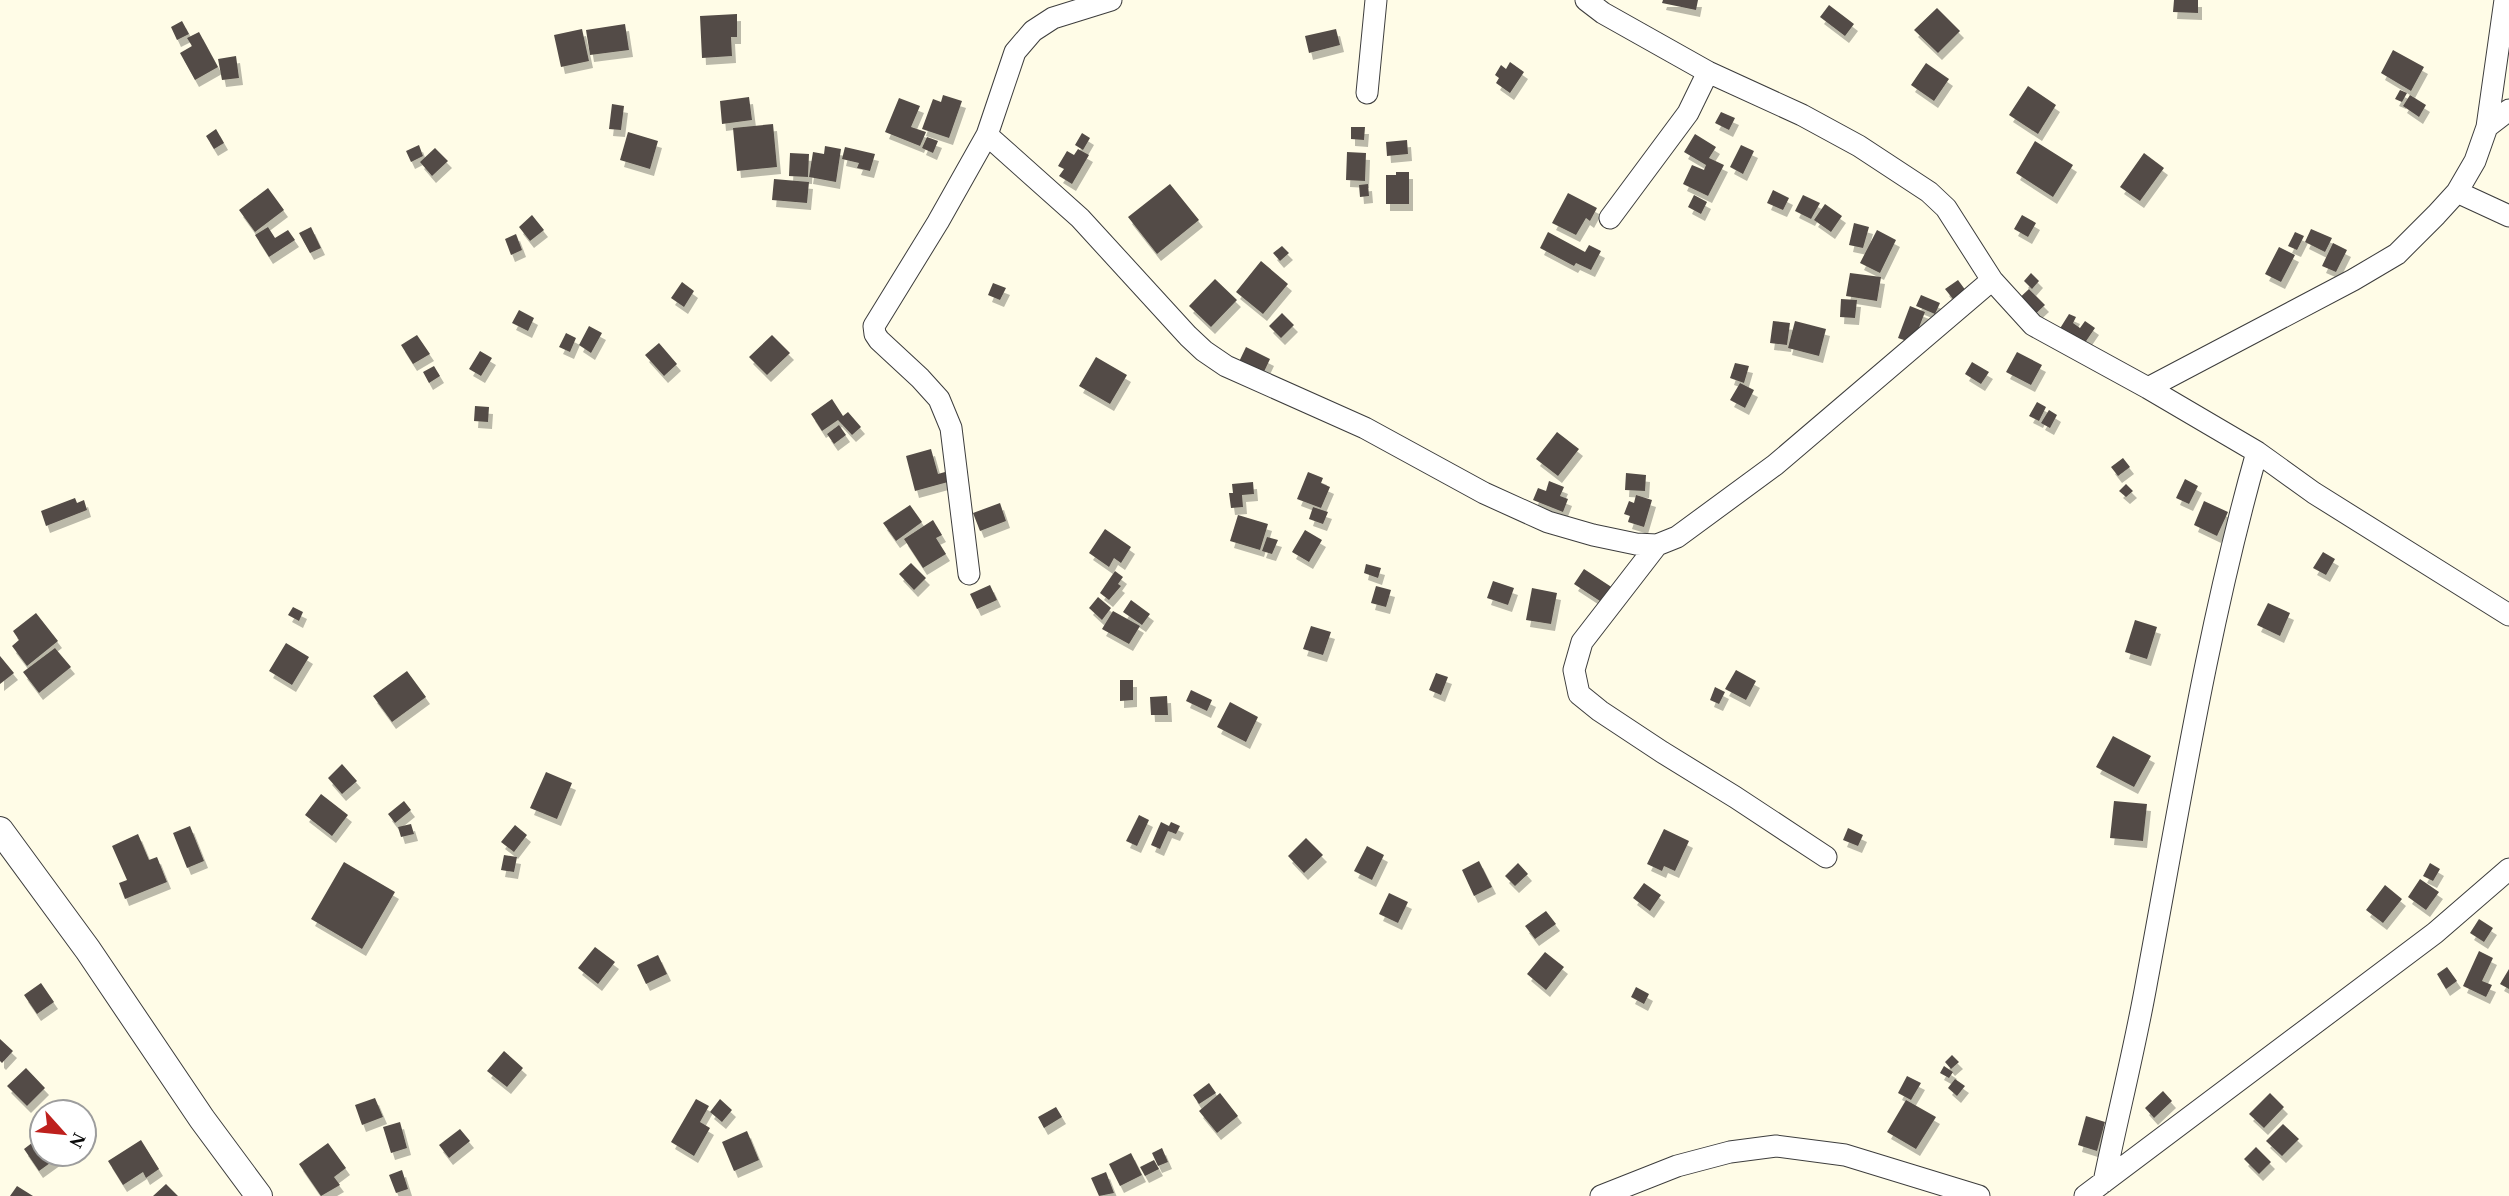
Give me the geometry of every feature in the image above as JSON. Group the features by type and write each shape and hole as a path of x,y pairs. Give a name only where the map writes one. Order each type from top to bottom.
{"street":[{"path":"970,574 951,428 939,399 879,340 874,326 938,222 987,135 1015,52 1033,31 1054,18 1111,0"},
{"path":"1367,93 1376,0"},
{"path":"1586,0 1603,13 1708,72 1802,115 1859,146 1929,192 1946,208 1992,280 2033,325 2257,452 2314,494 2509,615"},
{"path":"2148,388 2397,254 2457,192 2475,161 2487,127 2505,0"},
{"path":"1610,218 1688,113 1708,72"},
{"path":"2487,127 2509,110"},
{"path":"987,135 1080,218 1188,336 1226,366 1365,428 1484,493 1548,522 1636,544 1657,545 1677,537 1775,464 1992,280"},
{"path":"2457,192 2509,216"},
{"path":"2104,1182 2146,984 2232,541 2257,452"},
{"path":"1657,545 1582,642 1574,670 1579,694 1662,752 1826,856"},
{"path":"0,830 88,950 202,1119 259,1196"},
{"path":"2085,1196 2435,933 2509,869"},
{"path":"1601,1196 1677,1166 1730,1152 1776,1146 1845,1155 1979,1196"}],"building":[{"path":"1663,0 1698,0 1696,10 1662,3"},
{"path":"2174,0 2198,0 2198,13 2173,12"},
{"path":"1829,5 1854,24 1845,36 1820,17"},
{"path":"1937,8 1960,31 1938,53 1914,30"},
{"path":"737,14 737,37 731,37 732,56 702,58 700,16"},
{"path":"182,21 189,34 177,40 171,27"},
{"path":"625,24 629,50 590,55 586,30"},
{"path":"582,29 589,61 561,67 554,35"},
{"path":"1336,29 1340,45 1309,53 1305,36"},
{"path":"199,32 218,67 195,80 180,53 192,46 187,38"},
{"path":"2393,50 2424,67 2411,91 2381,73"},
{"path":"236,56 239,78 222,80 218,59"},
{"path":"1510,62 1524,72 1510,93 1496,83 1499,78 1495,75 1501,65 1506,69"},
{"path":"1926,63 1949,79 1934,101 1911,85"},
{"path":"2028,86 2056,105 2038,134 2009,115"},
{"path":"2400,90 2407,93 2402,102 2395,99"},
{"path":"943,95 962,101 949,138 922,129 933,99 941,102"},
{"path":"2410,95 2426,105 2419,117 2403,106"},
{"path":"749,97 752,120 722,124 720,101"},
{"path":"899,98 920,106 911,127 926,132 920,146 885,132"},
{"path":"612,104 624,106 621,130 609,129"},
{"path":"1721,112 1735,118 1729,130 1715,123"},
{"path":"773,124 777,167 737,171 733,128"},
{"path":"1351,127 1365,127 1364,140 1351,139"},
{"path":"216,129 224,143 214,149 206,136"},
{"path":"628,132 658,141 650,169 620,160"},
{"path":"1082,133 1090,138 1083,150 1075,145"},
{"path":"1695,134 1716,147 1709,158 1724,165 1708,196 1683,184 1692,165 1704,170 1706,165 1684,152"},
{"path":"927,137 938,141 933,153 922,148"},
{"path":"1407,140 1408,154 1387,156 1386,142"},
{"path":"2035,141 2073,165 2053,197 2016,173"},
{"path":"419,145 423,156 411,162 406,151"},
{"path":"1741,145 1754,151 1743,174 1730,167"},
{"path":"825,146 841,149 836,182 809,177 813,152 824,154"},
{"path":"845,147 875,154 870,171 857,168 859,163 842,159"},
{"path":"435,148 448,161 432,176 420,162"},
{"path":"1078,149 1089,155 1072,184 1059,176 1064,169 1058,166 1067,151 1074,155"},
{"path":"1347,152 1366,153 1365,181 1346,180"},
{"path":"790,153 809,154 808,177 789,176"},
{"path":"2144,153 2164,168 2140,201 2120,187"},
{"path":"1396,172 1409,172 1409,204 1386,204 1386,175 1396,175"},
{"path":"774,179 809,182 807,203 772,200"},
{"path":"1170,184 1199,220 1157,254 1128,217"},
{"path":"1368,184 1369,196 1360,197 1359,185"},
{"path":"268,188 284,210 255,232 239,210"},
{"path":"1773,190 1789,198 1783,210 1767,203"},
{"path":"1568,193 1597,208 1590,221 1586,218 1576,235 1552,223"},
{"path":"1694,195 1707,202 1701,214 1688,207"},
{"path":"1803,195 1820,203 1811,219 1795,211"},
{"path":"1825,204 1842,216 1831,232 1814,220"},
{"path":"532,215 544,230 530,241 519,227"},
{"path":"2022,215 2036,223 2028,237 2014,229"},
{"path":"1854,223 1869,227 1863,248 1849,245"},
{"path":"268,227 275,238 288,230 295,240 269,257 255,235"},
{"path":"311,227 321,248 310,253 299,233"},
{"path":"2311,229 2332,238 2325,252 2305,242"},
{"path":"1877,230 1896,240 1880,273 1860,263"},
{"path":"1548,232 1585,252 1589,245 1601,251 1591,270 1576,263 1574,266 1540,248"},
{"path":"2295,232 2304,236 2297,250 2288,246"},
{"path":"516,234 522,250 511,255 505,239"},
{"path":"2333,243 2347,250 2336,272 2322,266"},
{"path":"1282,246 1289,253 1280,261 1273,253"},
{"path":"2279,247 2295,255 2281,282 2265,274"},
{"path":"1261,261 1288,284 1263,314 1236,292"},
{"path":"1850,273 1881,277 1877,301 1846,296"},
{"path":"2031,273 2039,281 2032,289 2024,281"},
{"path":"1215,279 1237,300 1211,327 1189,306"},
{"path":"1958,280 1969,295 1957,304 1945,289"},
{"path":"682,282 694,291 684,307 671,298"},
{"path":"993,283 1006,288 1000,300 988,295"},
{"path":"2029,289 2045,305 2030,319 2014,303"},
{"path":"1921,295 1940,303 1935,314 1916,306"},
{"path":"1841,299 1857,300 1855,318 1840,317"},
{"path":"1910,306 1925,312 1913,343 1898,338"},
{"path":"519,310 534,318 528,331 512,323"},
{"path":"1282,313 1294,325 1281,338 1269,326"},
{"path":"2069,314 2076,317 2073,323 2080,328 2085,321 2095,328 2082,347 2059,330"},
{"path":"1773,321 1790,323 1787,345 1770,343"},
{"path":"1795,321 1826,329 1819,356 1788,348"},
{"path":"589,326 602,333 591,353 579,345"},
{"path":"566,333 576,338 570,352 559,347"},
{"path":"417,335 430,354 413,364 401,345"},
{"path":"772,335 790,353 767,375 749,357"},
{"path":"659,343 677,364 664,376 645,355"},
{"path":"1246,347 1270,359 1261,378 1237,366"},
{"path":"480,351 492,358 481,376 469,369"},
{"path":"2017,352 2042,365 2031,385 2006,372"},
{"path":"1096,357 1127,375 1110,404 1079,386"},
{"path":"1972,362 1989,372 1981,384 1965,374"},
{"path":"1735,363 1749,366 1744,383 1730,378"},
{"path":"434,366 440,376 429,383 423,372"},
{"path":"1740,383 1754,390 1745,408 1730,400"},
{"path":"832,399 843,416 848,412 861,427 852,435 838,420 822,431 811,414"},
{"path":"2037,402 2046,407 2039,421 2029,416"},
{"path":"475,406 489,407 488,422 474,421"},
{"path":"2049,410 2057,415 2050,428 2041,423"},
{"path":"839,425 846,435 834,444 827,434"},
{"path":"1557,432 1579,449 1558,476 1536,459"},
{"path":"931,449 938,474 945,472 948,482 915,491 906,456"},
{"path":"2123,458 2130,467 2118,476 2111,467"},
{"path":"1308,472 1323,478 1321,483 1330,487 1321,508 1297,499"},
{"path":"1626,473 1646,475 1645,491 1625,490"},
{"path":"2185,479 2198,486 2189,504 2176,498"},
{"path":"1549,481 1564,487 1560,496 1568,499 1563,512 1533,500 1538,488 1546,491"},
{"path":"1253,482 1254,494 1242,495 1243,507 1231,508 1229,493 1233,493 1232,484"},
{"path":"2126,484 2133,491 2126,497 2119,491"},
{"path":"1636,495 1652,500 1644,527 1628,522 1630,516 1624,514 1629,501 1634,503"},
{"path":"75,498 77,503 84,500 87,510 46,526 41,511"},
{"path":"2204,501 2228,512 2217,536 2194,525"},
{"path":"1000,503 1006,521 980,531 973,513"},
{"path":"910,505 922,522 896,541 883,523"},
{"path":"1313,507 1328,512 1323,524 1309,519"},
{"path":"1238,515 1268,524 1260,550 1230,541"},
{"path":"933,520 942,535 936,538 946,554 923,568 904,539"},
{"path":"1105,529 1131,547 1121,563 1114,558 1109,567 1089,553"},
{"path":"1305,530 1322,540 1309,562 1292,552"},
{"path":"1267,537 1278,540 1272,554 1262,551"},
{"path":"2323,552 2335,559 2326,575 2313,568"},
{"path":"911,563 926,578 914,590 899,574"},
{"path":"1366,564 1381,568 1378,578 1364,573"},
{"path":"1584,569 1613,588 1603,603 1574,584"},
{"path":"1115,571 1123,577 1118,584 1121,586 1109,600 1100,593"},
{"path":"1493,581 1514,588 1508,605 1487,598"},
{"path":"990,585 997,600 977,609 970,594"},
{"path":"1376,586 1391,590 1386,607 1371,603"},
{"path":"1532,588 1557,593 1551,624 1526,620"},
{"path":"1098,597 1111,608 1102,620 1089,608"},
{"path":"1131,600 1150,614 1142,625 1123,612"},
{"path":"2268,603 2290,613 2280,636 2257,625"},
{"path":"293,607 303,612 299,621 288,615"},
{"path":"1113,611 1140,626 1129,644 1102,629"},
{"path":"36,613 58,641 27,666 12,646 19,640 13,631"},
{"path":"2135,620 2157,627 2147,659 2125,652"},
{"path":"1311,626 1331,632 1323,655 1303,649"},
{"path":"286,643 309,657 292,685 269,671"},
{"path":"55,648 71,667 39,693 23,672"},
{"path":"0,656 14,673 0,684"},
{"path":"1736,670 1756,681 1746,700 1725,689"},
{"path":"407,671 426,697 392,722 373,696"},
{"path":"1436,673 1448,677 1441,695 1429,690"},
{"path":"1120,680 1133,680 1133,700 1120,701"},
{"path":"1715,687 1725,692 1719,704 1710,700"},
{"path":"1191,690 1212,700 1207,711 1186,701"},
{"path":"1167,696 1168,715 1151,715 1150,697"},
{"path":"1230,702 1258,717 1246,742 1217,727"},
{"path":"2113,736 2151,756 2134,787 2096,767"},
{"path":"342,764 357,781 342,794 328,778"},
{"path":"546,772 572,783 557,819 530,808"},
{"path":"321,794 348,815 332,836 305,815"},
{"path":"404,801 411,810 395,823 388,814"},
{"path":"2114,801 2147,804 2143,841 2110,838"},
{"path":"1139,815 1149,820 1137,846 1126,841"},
{"path":"1161,822 1169,826 1171,822 1180,826 1176,834 1168,831 1160,849 1151,845"},
{"path":"411,824 414,834 401,837 398,827"},
{"path":"515,825 527,835 514,852 501,842"},
{"path":"190,826 204,861 187,868 173,833"},
{"path":"1848,828 1863,835 1858,846 1843,840"},
{"path":"1664,829 1689,841 1675,871 1664,866 1662,871 1647,864"},
{"path":"138,834 149,860 157,857 167,882 125,899 119,883 127,880 112,846"},
{"path":"1306,838 1323,855 1304,873 1288,856"},
{"path":"1367,846 1384,855 1372,880 1354,871"},
{"path":"504,855 517,857 514,872 501,870"},
{"path":"1479,861 1492,887 1474,896 1462,870"},
{"path":"344,862 395,892 362,949 311,919"},
{"path":"1518,863 1528,874 1515,886 1505,876"},
{"path":"2430,863 2440,869 2433,881 2423,876"},
{"path":"2420,879 2439,892 2426,910 2408,897"},
{"path":"1644,883 1661,895 1650,911 1633,898"},
{"path":"2385,885 2402,899 2383,923 2366,910"},
{"path":"1389,893 1408,902 1398,923 1379,914"},
{"path":"1546,911 1556,924 1535,939 1525,926"},
{"path":"2479,919 2493,928 2484,942 2470,933"},
{"path":"595,947 615,962 598,984 578,968"},
{"path":"2479,951 2493,958 2482,981 2492,985 2486,997 2463,986"},
{"path":"1545,952 1564,967 1546,990 1527,974"},
{"path":"658,955 667,974 646,984 637,965"},
{"path":"2447,967 2457,981 2446,989 2437,974"},
{"path":"2509,969 2509,989 2500,984"},
{"path":"41,983 54,1002 37,1014 24,995"},
{"path":"1636,987 1649,994 1644,1004 1631,997"},
{"path":"0,1039 13,1051 2,1063 0,1061"},
{"path":"504,1051 523,1068 507,1087 487,1071"},
{"path":"1952,1055 1959,1062 1951,1069 1945,1062"},
{"path":"1944,1066 1953,1072 1949,1078 1940,1073"},
{"path":"26,1068 45,1088 35,1098 28,1098 27,1106 7,1086"},
{"path":"1907,1076 1921,1083 1911,1100 1898,1093"},
{"path":"1955,1079 1965,1086 1957,1096 1948,1088"},
{"path":"1209,1083 1216,1093 1199,1104 1193,1095"},
{"path":"2163,1091 2172,1101 2154,1118 2145,1108"},
{"path":"1220,1093 1238,1116 1217,1133 1199,1111"},
{"path":"2270,1093 2284,1107 2264,1128 2249,1114"},
{"path":"375,1098 383,1117 362,1125 355,1105"},
{"path":"696,1099 709,1106 700,1122 710,1128 694,1156 671,1142"},
{"path":"720,1099 732,1110 722,1122 710,1112"},
{"path":"1906,1100 1936,1117 1916,1149 1887,1132"},
{"path":"1056,1107 1062,1117 1044,1128 1038,1117"},
{"path":"2086,1116 2105,1122 2097,1151 2078,1145"},
{"path":"400,1122 407,1148 391,1153 383,1127"},
{"path":"2283,1124 2299,1139 2282,1156 2266,1141"},
{"path":"460,1129 470,1141 449,1158 439,1145"},
{"path":"747,1131 759,1160 734,1171 722,1142"},
{"path":"141,1140 159,1169 146,1178 143,1172 123,1185 108,1161"},
{"path":"328,1143 346,1168 334,1177 340,1185 321,1196 299,1164"},
{"path":"2256,1147 2271,1162 2259,1174 2244,1159"},
{"path":"1162,1148 1168,1162 1158,1166 1152,1153"},
{"path":"1131,1153 1142,1175 1120,1186 1109,1164"},
{"path":"1154,1160 1159,1169 1145,1176 1140,1167"},
{"path":"402,1170 408,1189 396,1193 389,1175"},
{"path":"1106,1172 1114,1193 1099,1196 1091,1178"},
{"path":"166,1184 178,1196 153,1196"},
{"path":"17,1186 33,1196 10,1196"}]}
